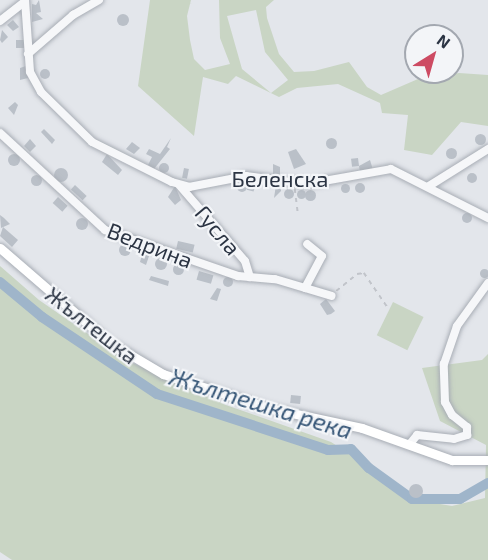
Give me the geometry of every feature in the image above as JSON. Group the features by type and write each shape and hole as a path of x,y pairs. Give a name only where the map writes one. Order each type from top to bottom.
{"main road":[{"name":"Жълтешка","path":"0,248 73,313 140,364 257,405 333,422 452,460 488,460"}],"street":[{"path":"28,54 73,15 99,0"},
{"path":"25,1 28,54 33,81 80,133 180,186"},
{"path":"0,21 25,1"},
{"name":"Ведрина","path":"0,133 105,230 250,277 306,288 332,296"},
{"path":"429,186 488,149"},
{"name":"Беленска","path":"180,186 246,176 295,182 329,181 391,169 429,186 488,218"},
{"name":"Гусла","path":"180,186 245,261 250,277"},
{"path":"306,288 322,256 307,244"},
{"path":"409,445 417,435 445,439 467,435 467,427 452,415 445,402 444,364 457,326 488,283"}],"path":[{"path":"295,182 298,214"},
{"path":"332,296 357,274 364,273 388,308"}],"green space":[{"path":"150,0 191,0 187,16 190,40 194,59 205,70 230,64 220,38 219,0 274,0 266,7 267,18 279,54 294,72 314,71 349,62 367,87 381,95 406,84 464,84 464,73 488,75 488,126 461,122 432,155 404,150 408,115 382,113 380,103 338,84 297,88 279,97 236,76 228,84 203,77 194,136 138,86","holes":["256,10 265,52 288,80 271,93 242,69 227,16"]},
{"path":"0,266 39,300 126,360 226,405 331,442 422,501 452,506 485,498 486,445 440,421 422,368 482,360 488,354 488,560 12,560 0,552"},
{"path":"393,302 424,317 407,350 377,335"}],"building":[{"path":"39,0 41,12 36,13 43,19 32,22 32,4 36,5"},
{"path":"125,14 129,20 125,26 121,26 117,18"},
{"path":"13,20 19,27 13,31 7,25"},
{"path":"2,30 8,37 2,43 0,40"},
{"path":"16,40 24,40 24,48 16,48"},
{"path":"26,66 28,78 20,80 20,68"},
{"path":"45,69 49,70 49,78 45,79 41,78 40,74 41,70"},
{"path":"15,102 18,105 14,115 8,108"},
{"path":"44,129 55,140 52,144 41,132"},
{"path":"480,133 486,139 480,145 474,139"},
{"path":"171,138 167,147 170,149 154,169 148,165 152,157 146,154 149,149 160,154"},
{"path":"331,138 335,139 335,147 331,148 327,147 326,143 327,139"},
{"path":"30,139 36,146 30,152 24,146"},
{"path":"132,142 140,148 134,154 126,149"},
{"path":"451,148 455,149 455,157 451,158 447,157 446,153 447,149"},
{"path":"296,149 306,164 294,169 288,152"},
{"path":"14,154 20,160 14,166 8,160"},
{"path":"107,154 122,170 118,175 102,162"},
{"path":"358,158 359,166 352,167 351,159"},
{"path":"370,160 373,170 360,172 359,166"},
{"path":"164,163 169,168 164,173 159,168"},
{"path":"273,164 280,167 280,174 273,174"},
{"path":"58,168 64,168 68,175 64,182 58,182 54,178 54,172"},
{"path":"184,168 189,169 187,179 182,178"},
{"path":"472,173 476,174 476,182 472,183 468,182 467,178 468,174"},
{"path":"36,174 42,180 36,186 30,180"},
{"path":"242,182 246,183 246,191 242,192 238,191 237,187 238,183"},
{"path":"249,182 256,184 254,192 247,190"},
{"path":"345,183 350,188 345,193 340,188"},
{"path":"360,183 365,188 360,193 355,188"},
{"path":"75,185 87,196 83,200 71,189"},
{"path":"276,185 281,186 281,191 274,198"},
{"path":"175,186 181,200 175,205 168,197"},
{"path":"289,189 294,194 289,199 284,194"},
{"path":"301,189 306,194 301,199 296,194"},
{"path":"310,189 316,195 310,201 304,195"},
{"path":"58,197 68,206 62,212 53,203"},
{"path":"467,213 472,218 467,223 462,218"},
{"path":"0,215 4,218 10,224 1,228"},
{"path":"84,218 87,219 87,229 80,230 77,229 76,222 77,219"},
{"path":"3,227 18,240 12,247 0,236"},
{"path":"178,241 195,245 193,253 176,249"},
{"path":"125,244 131,250 125,256 119,250"},
{"path":"143,251 150,253 146,265 140,262"},
{"path":"161,258 167,264 161,270 155,264"},
{"path":"178,263 184,269 178,275 172,269"},
{"path":"484,269 488,273 484,277 480,273"},
{"path":"199,271 213,275 211,284 197,280"},
{"path":"151,276 169,281 168,286 149,280"},
{"path":"228,277 233,282 228,287 223,282"},
{"path":"217,288 221,289 217,301 210,299"},
{"path":"326,299 335,311 327,315 320,304"},
{"path":"291,395 301,396 300,404 290,403"},
{"path":"416,484 421,486 423,491 421,496 416,498 411,496 409,491 411,486"}],"waterway":[{"name":"Жълтешка река","path":"0,282 42,317 157,394 328,450 351,449 369,468 412,499 460,499 488,483"}]}
